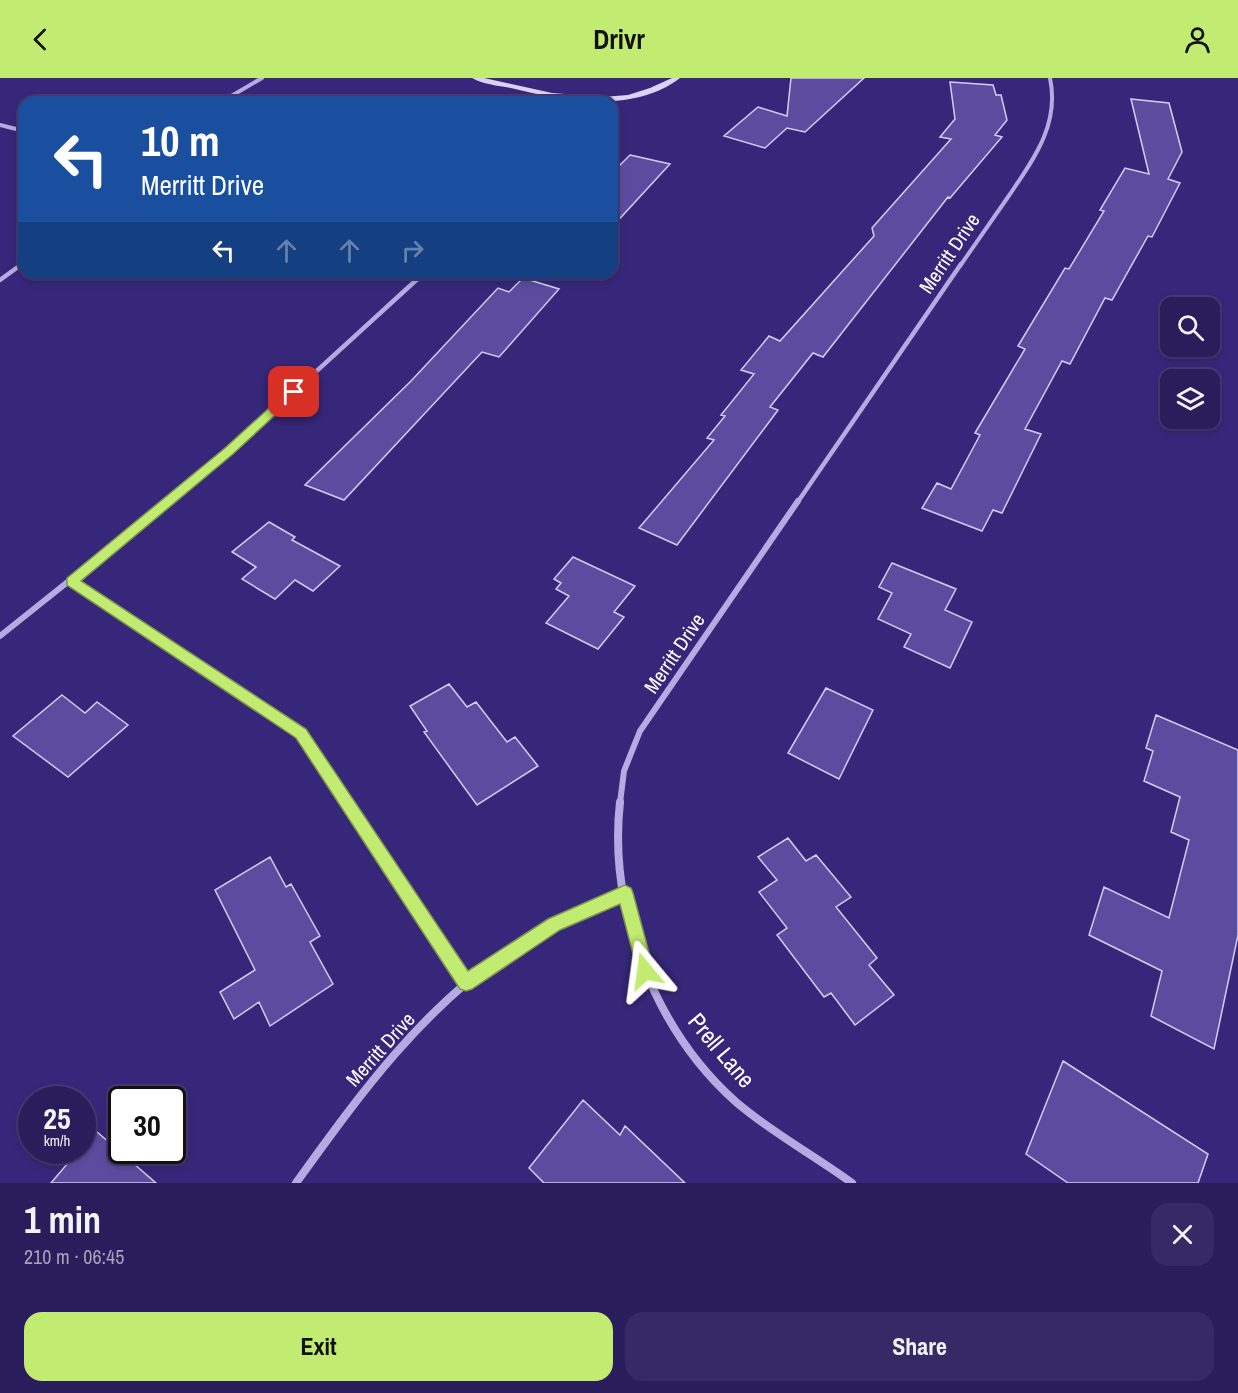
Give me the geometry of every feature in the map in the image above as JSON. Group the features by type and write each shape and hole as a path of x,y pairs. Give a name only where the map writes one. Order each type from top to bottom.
{"street":[{"path":"231,96 262,78"},
{"path":"475,78 553,96"},
{"path":"618,100 645,94 678,78"},
{"name":"Merritt Drive","path":"296,1183 350,1108 403,1043 466,983 554,924 625,893 618,855 617,824 623,775 640,731 1039,151 1048,131 1053,108 1050,78"},
{"path":"0,125 18,130"},
{"path":"0,280 18,267"},
{"path":"0,636 71,582 229,451 417,279"},
{"path":"71,582 301,733 466,983"},
{"name":"Prell Lane","path":"625,893 645,971 678,1033 692,1051 721,1087 775,1134 833,1168 852,1183"}],"building":[{"path":"791,78 864,78 805,132 787,128 765,148 724,136 758,107 787,116"},
{"path":"950,82 993,85 996,95 1001,95 1007,120 995,135 1002,137 950,198 948,197 823,357 813,353 770,407 778,410 677,545 639,528 714,440 707,438 725,416 721,415 754,374 741,370 769,336 780,341 874,236 872,228 951,139 940,137 955,119"},
{"path":"1131,99 1169,103 1182,152 1168,179 1180,183 1152,237 1148,236 1112,300 1105,298 1070,364 1062,361 1025,429 1041,434 1002,513 993,510 982,531 922,508 937,483 951,489 980,435 975,433 1025,349 1018,346 1065,268 1069,269 1104,211 1100,210 1125,168 1149,174"},
{"path":"630,155 670,164 618,220 618,167"},
{"path":"522,279 559,289 499,357 482,352 344,500 305,485 411,381 498,288 509,292"},
{"path":"269,522 295,537 292,540 340,566 313,591 295,580 275,599 242,579 256,567 232,552"},
{"path":"573,557 635,586 614,612 624,617 598,649 546,623 569,596 556,589 561,583 554,579"},
{"path":"892,563 956,589 945,610 972,622 950,668 904,647 911,634 878,619 892,593 879,587"},
{"path":"449,684 467,707 476,702 507,742 515,737 538,766 477,805 424,732 427,731 410,706"},
{"path":"826,688 873,710 839,779 788,753"},
{"path":"62,695 85,713 97,702 128,725 68,777 13,736"},
{"path":"1156,715 1238,750 1238,935 1214,1049 1151,1016 1162,971 1089,935 1104,887 1169,918 1189,840 1171,832 1180,797 1144,781 1153,751 1146,748"},
{"path":"788,838 806,861 816,855 851,897 836,907 877,958 869,965 894,995 855,1025 831,993 824,997 777,935 787,928 759,892 777,880 758,857"},
{"path":"270,857 286,887 291,884 320,936 310,942 333,984 270,1026 259,1002 234,1019 220,992 255,970 215,890"},
{"path":"1063,1061 1208,1154 1198,1183 1068,1183 1026,1154"},
{"path":"583,1100 620,1135 625,1126 685,1183 544,1183 529,1168"},
{"path":"96,1131 108,1141 108,1164 134,1164 156,1183 51,1183 67,1164 96,1164"}],"route":[{"path":"294,392 229,451 71,582 259,706 276,714 301,733 466,983 487,966 554,924 625,893 627,909 645,971"}]}
